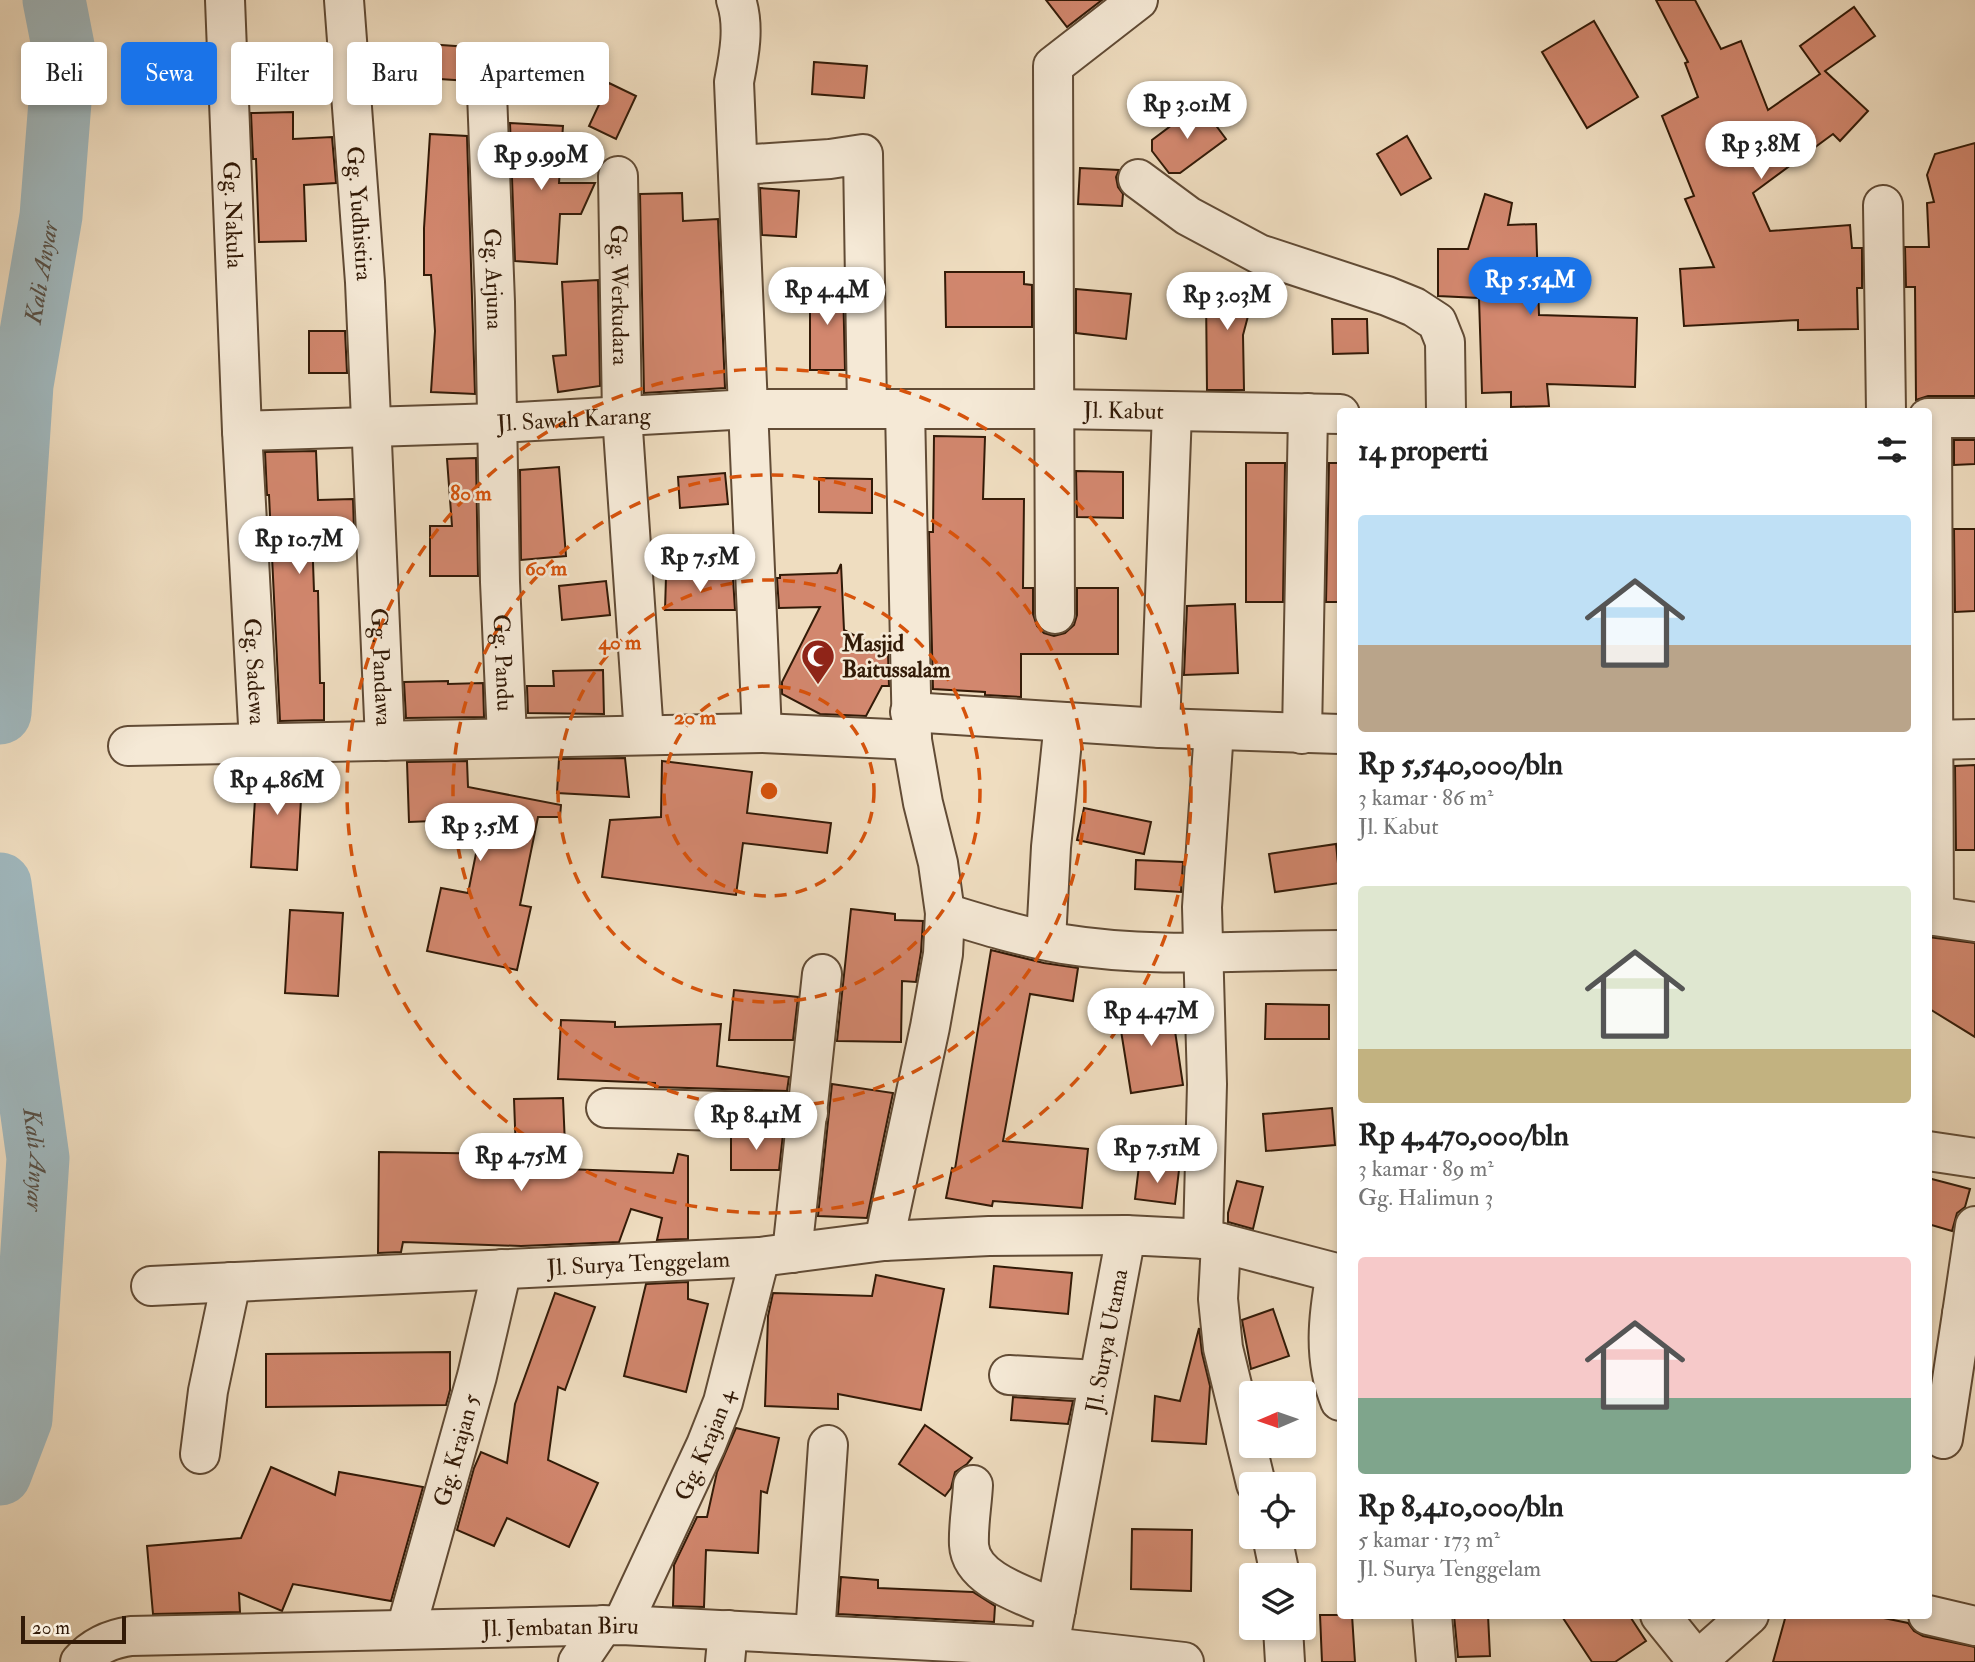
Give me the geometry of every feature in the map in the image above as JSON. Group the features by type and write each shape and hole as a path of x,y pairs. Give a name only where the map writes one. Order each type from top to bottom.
{"street":[{"name":"Gg. Nakula","path":"225,0 242,431"},
{"name":"Gg. Yudhistira","path":"344,0 365,282 371,426"},
{"path":"736,0 741,45 734,82 762,733"},
{"path":"1055,614 1053,66 1138,0"},
{"name":"Gg. Arjuna","path":"487,105 498,423"},
{"path":"739,166 863,154 867,409"},
{"name":"Gg. Werkudara","path":"618,176 622,415 645,735"},
{"path":"1138,179 1188,216 1259,254 1387,296 1414,307 1437,322 1445,342 1446,408"},
{"path":"1883,205 1886,408"},
{"name":"Jl. Sawah Karang","path":"242,431 498,423 750,409 905,409"},
{"path":"884,1241 932,1014 943,954 945,913 911,726 905,409"},
{"name":"Jl. Kabut","path":"905,409 1324,414"},
{"path":"1160,728 1171,412"},
{"path":"1302,734 1324,414"},
{"path":"1932,418 1975,418"},
{"name":"Gg. Pandu","path":"498,423 500,582 508,737"},
{"name":"Gg. Pandawa","path":"371,426 384,741"},
{"name":"Gg. Sadewa","path":"242,431 259,743"},
{"path":"1046,940 1051,847 1064,722"},
{"path":"128,746 762,733 1064,722 1337,734"},
{"path":"1214,730 1203,874 1202,952 1212,1241 1223,1348 1253,1472"},
{"path":"1932,740 1975,739"},
{"path":"945,913 1012,933 1063,944 1138,951 1337,950"},
{"path":"1932,916 1975,922"},
{"name":"Gg. Krajan 4","path":"578,1662 613,1625 706,1445 776,1255 808,1113 822,974"},
{"path":"606,1108 808,1113"},
{"path":"1932,1152 1975,1158"},
{"path":"1949,1440 1969,1315 1975,1226"},
{"path":"1126,1234 1212,1241 1337,1274"},
{"name":"Jl. Surya Tenggelam","path":"151,1286 776,1255 884,1241 1126,1234"},
{"name":"Jl. Surya Utama","path":"1048,1654 1126,1234"},
{"name":"Gg. Krajan 5","path":"406,1629 477,1376 502,1269"},
{"path":"1337,1280 1328,1330 1328,1349 1337,1388"},
{"path":"200,1454 208,1391 231,1282"},
{"path":"1009,1375 1097,1380"},
{"path":"815,1635 828,1445"},
{"path":"973,1485 969,1547 981,1572 1056,1609"},
{"path":"1932,1616 1975,1626"},
{"path":"1432,1619 1436,1662"},
{"path":"1663,1619 1696,1661 1744,1619"},
{"name":"Jl. Jembatan Biru","path":"80,1662 91,1651 118,1638 186,1649 406,1629 613,1625 726,1646 815,1635 878,1650 1048,1654 1184,1662"},
{"path":"1284,1640 1285,1662"}],"building":[{"path":"1046,0 1102,0 1067,27"},
{"path":"1656,0 1695,0 1721,49 1741,41 1768,110 1820,74 1800,46 1854,7 1875,36 1825,71 1868,111 1840,141 1833,134 1753,193 1770,231 1850,225 1852,248 1862,248 1862,288 1857,288 1858,329 1798,330 1798,320 1684,326 1680,269 1714,267 1685,199 1694,196 1662,116 1698,97 1685,63 1688,62"},
{"path":"1594,21 1638,97 1587,128 1542,52"},
{"path":"442,45 456,46 456,80 442,79"},
{"path":"814,62 867,66 864,98 812,94"},
{"path":"609,83 636,96 616,139 589,126 599,105 609,105"},
{"path":"1200,104 1226,139 1180,173 1169,173 1152,151 1152,140"},
{"path":"293,112 293,139 332,137 336,183 304,185 306,241 259,242 256,159 253,159 251,113"},
{"path":"510,123 563,126 559,183 595,183 581,214 560,214 557,264 515,261"},
{"path":"430,134 467,136 475,394 431,392 435,331 431,275 424,275"},
{"path":"1407,136 1431,178 1401,195 1377,154"},
{"path":"1975,143 1975,396 1928,396 1916,400 1915,287 1906,287 1905,247 1929,247 1927,203 1934,202 1927,175 1935,154"},
{"path":"1080,168 1119,170 1116,177 1123,194 1122,206 1078,204"},
{"path":"760,188 799,191 796,237 762,235"},
{"path":"682,193 683,221 718,219 725,388 644,393 640,194"},
{"path":"1485,194 1512,203 1508,225 1536,224 1539,315 1637,318 1635,387 1547,384 1549,406 1511,407 1511,392 1482,393 1479,298 1438,296 1438,249 1468,249"},
{"path":"945,272 1024,272 1024,284 1032,285 1032,327 946,327"},
{"path":"1212,275 1256,286 1243,335 1244,390 1207,390 1206,296"},
{"path":"598,280 600,386 558,392 553,356 566,355 562,282"},
{"path":"810,284 843,284 845,370 810,370"},
{"path":"1076,289 1131,294 1126,339 1076,333"},
{"path":"1332,319 1367,319 1368,353 1333,354"},
{"path":"309,331 345,331 347,373 309,373"},
{"path":"934,436 985,437 983,499 1024,499 1023,588 1033,588 1033,614 1037,626 1044,633 1054,636 1065,633 1074,625 1077,615 1077,588 1118,588 1118,654 1021,654 1021,697 933,689 929,532 933,532"},
{"path":"1954,440 1975,440 1975,464 1954,465"},
{"path":"316,451 318,500 353,499 354,532 312,534 314,591 318,591 320,683 324,683 324,720 280,721 265,452"},
{"path":"476,458 478,576 430,576 430,526 452,526 447,459"},
{"path":"1246,463 1285,463 1283,602 1246,602"},
{"path":"1329,463 1337,463 1337,602 1326,602"},
{"path":"559,467 566,556 521,560 520,470"},
{"path":"1076,471 1123,472 1123,518 1077,517"},
{"path":"725,473 728,504 680,508 678,477"},
{"path":"819,478 872,479 872,513 819,512"},
{"path":"1954,529 1975,529 1975,611 1955,612"},
{"path":"841,564 844,630 888,653 889,686 882,686 866,716 820,714 782,694 782,682 820,607 779,608 777,578 780,578 780,575 837,573"},
{"path":"666,577 733,578 735,610 665,610"},
{"path":"606,581 610,615 562,620 559,586"},
{"path":"1235,604 1238,673 1184,675 1187,606"},
{"path":"603,670 604,714 528,713 527,686 554,686 553,671"},
{"path":"448,681 448,684 483,683 484,717 406,718 404,682"},
{"path":"625,758 629,797 557,793 559,759"},
{"path":"467,761 468,787 561,805 560,817 538,817 520,905 531,907 517,970 427,951 441,888 468,893 483,819 409,822 407,762"},
{"path":"662,761 752,772 747,813 831,823 827,853 743,843 736,895 602,877 610,820 661,817"},
{"path":"303,764 297,870 251,867 257,765"},
{"path":"1975,765 1975,850 1956,850 1955,766"},
{"path":"1084,808 1151,822 1144,854 1077,840"},
{"path":"1336,844 1337,883 1275,892 1269,854"},
{"path":"1136,860 1183,862 1181,892 1135,889"},
{"path":"851,909 895,914 895,920 923,921 916,982 902,981 901,1042 837,1041"},
{"path":"290,910 343,913 338,996 285,993"},
{"path":"1932,938 1975,943 1975,1037 1932,1010"},
{"path":"991,950 1078,968 1073,1001 1030,994 1003,1141 1088,1149 1082,1208 993,1201 992,1206 946,1198 952,1168 955,1169"},
{"path":"734,990 798,997 793,1040 729,1040"},
{"path":"1171,1004 1183,1085 1131,1093 1118,1012"},
{"path":"1266,1004 1329,1005 1329,1039 1265,1039"},
{"path":"561,1020 615,1022 615,1027 721,1024 717,1066 789,1077 787,1091 655,1087 655,1083 558,1079"},
{"path":"832,1084 893,1093 867,1218 818,1216"},
{"path":"563,1098 566,1169 673,1173 678,1154 688,1156 688,1239 657,1240 662,1218 631,1209 619,1242 521,1246 403,1242 401,1252 378,1253 379,1152 516,1154 514,1099"},
{"path":"1332,1108 1335,1145 1266,1151 1263,1114"},
{"path":"731,1133 783,1134 779,1170 731,1170"},
{"path":"1139,1166 1179,1170 1175,1204 1135,1199"},
{"path":"1932,1179 1970,1189 1965,1207 1957,1213 1952,1231 1932,1225"},
{"path":"1237,1181 1263,1187 1253,1229 1228,1222"},
{"path":"994,1266 1072,1273 1068,1314 990,1307"},
{"path":"876,1275 944,1289 921,1410 838,1394 838,1409 765,1406 768,1316 773,1293 872,1296"},
{"path":"688,1282 688,1299 708,1304 686,1392 624,1376 646,1284"},
{"path":"555,1293 595,1307 565,1390 558,1387 548,1460 598,1483 569,1547 507,1518 494,1546 457,1530 481,1452 507,1463 515,1404"},
{"path":"1273,1309 1289,1356 1251,1369 1242,1320"},
{"path":"1199,1328 1210,1386 1206,1444 1152,1441 1155,1396 1180,1401"},
{"path":"450,1352 450,1390 446,1405 266,1407 266,1354"},
{"path":"1013,1397 1073,1401 1068,1424 1011,1420"},
{"path":"925,1425 972,1458 955,1472 951,1488 945,1496 899,1464"},
{"path":"736,1428 779,1438 767,1493 761,1491 758,1553 706,1550 704,1607 673,1606 674,1565 697,1517 707,1517 717,1472"},
{"path":"271,1467 335,1495 339,1472 423,1487 391,1601 293,1584 282,1611 239,1593 240,1612 153,1614 147,1546 241,1538"},
{"path":"1132,1529 1192,1530 1191,1591 1131,1589"},
{"path":"841,1577 878,1580 878,1588 973,1592 995,1606 994,1622 838,1614"},
{"path":"1320,1615 1352,1619 1355,1662 1322,1662"},
{"path":"1454,1619 1488,1619 1490,1656 1458,1657"},
{"path":"1564,1619 1632,1619 1646,1641 1615,1662 1592,1662"},
{"path":"1785,1619 1888,1619 1908,1623 1914,1631 1923,1636 1975,1647 1975,1662 1773,1662"}],"waterway":[{"name":"Kali Anyar","path":"0,713 22,385 51,216 64,51 54,0"},
{"name":"Kali Anyar","path":"0,884 38,1158 21,1419 0,1474"}],"place":[{"name":"Masjid Baitussalam","path":"818,686"}]}
